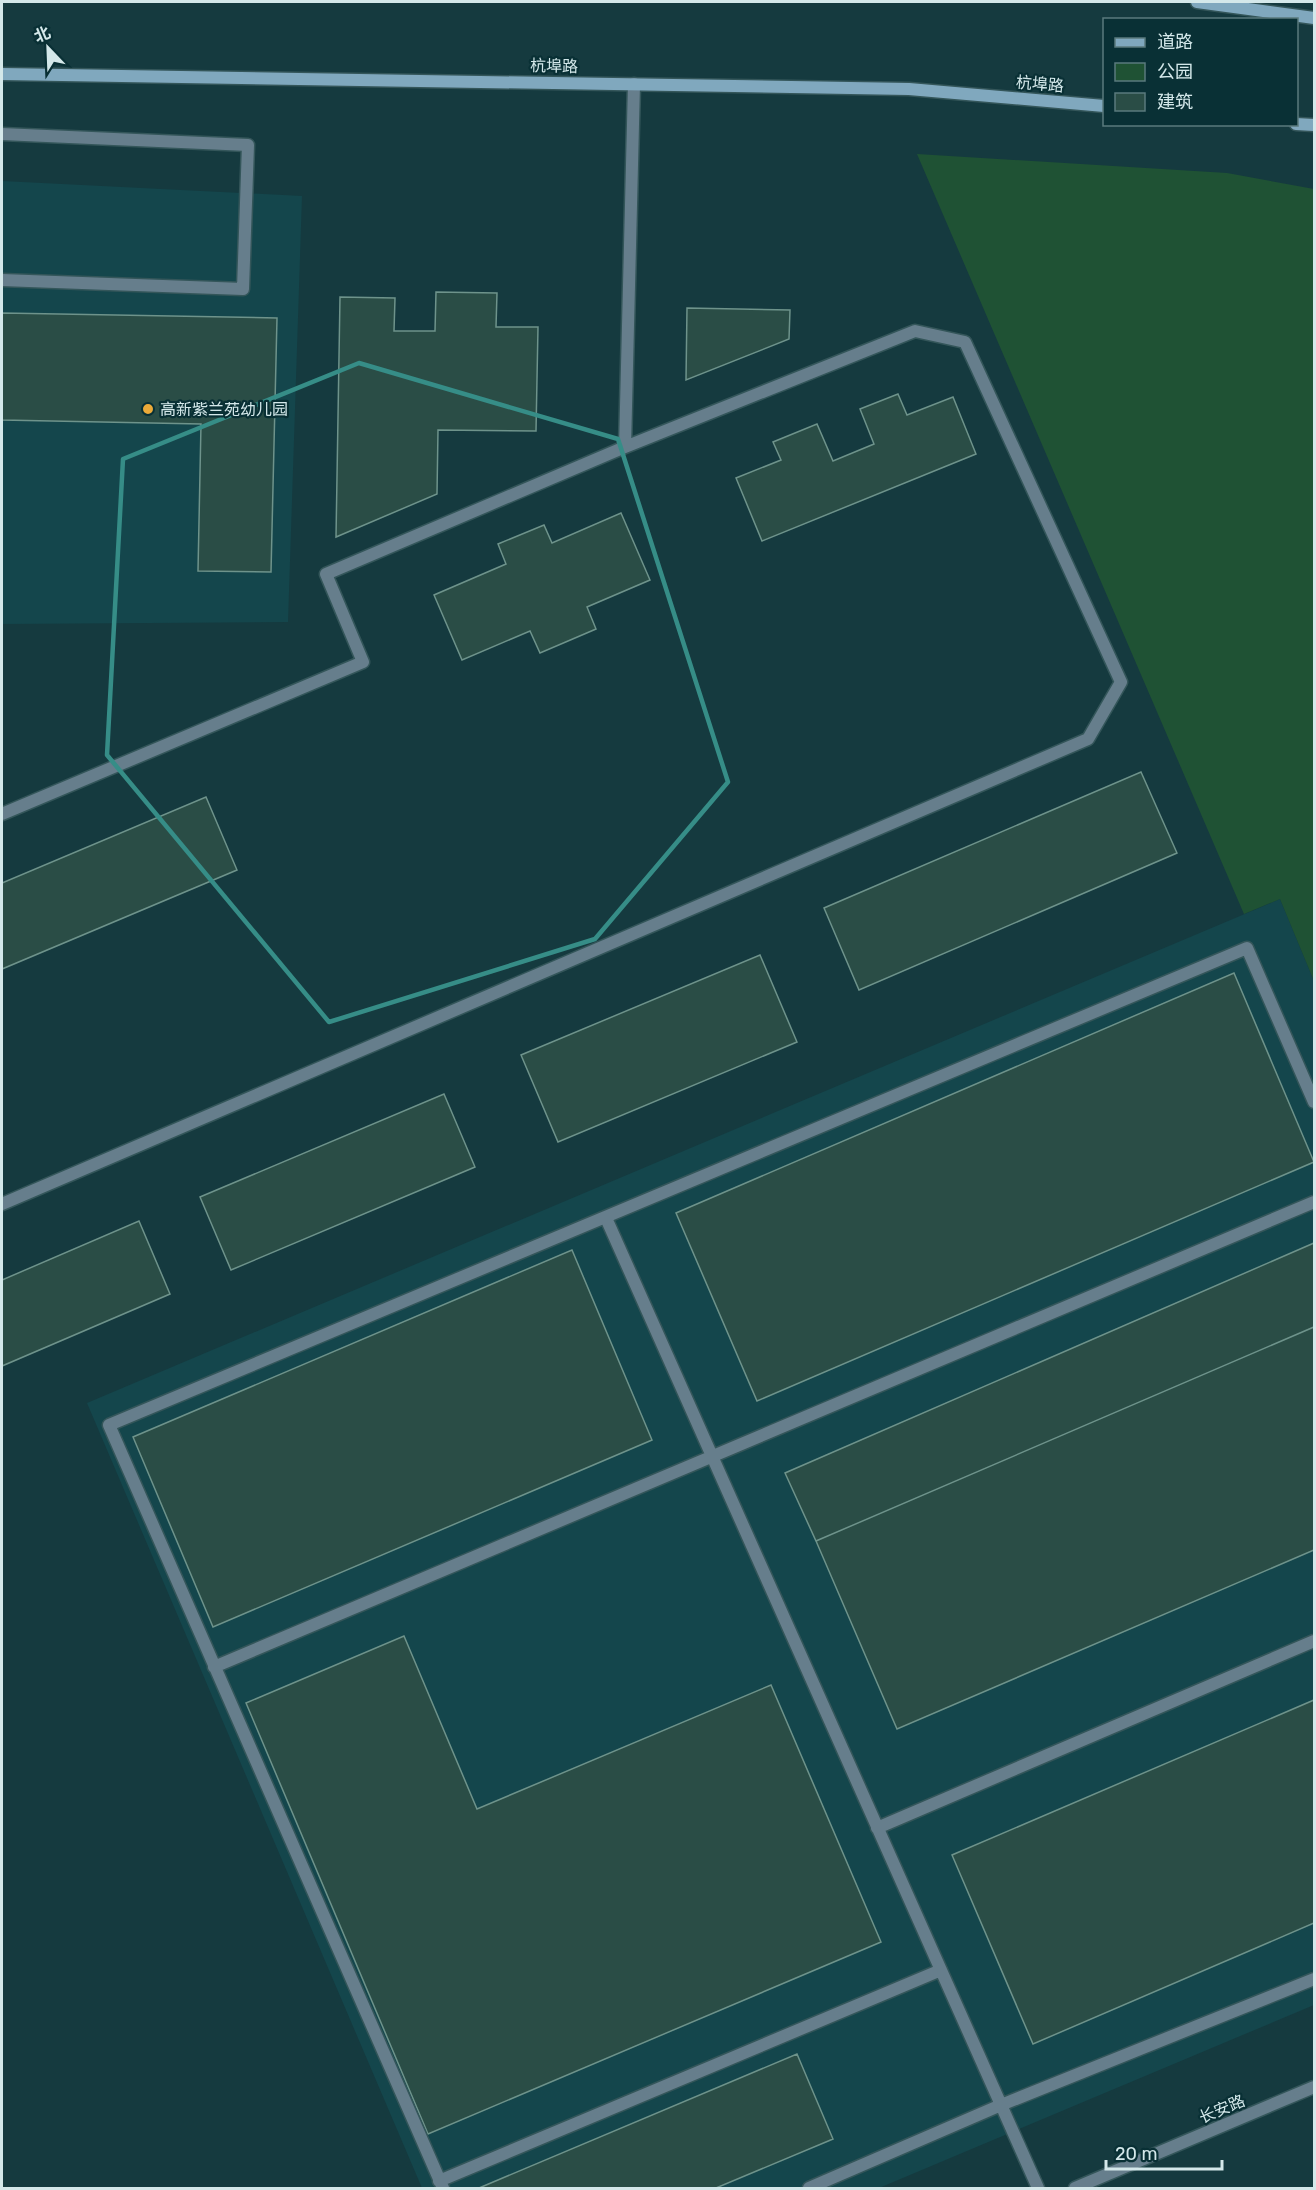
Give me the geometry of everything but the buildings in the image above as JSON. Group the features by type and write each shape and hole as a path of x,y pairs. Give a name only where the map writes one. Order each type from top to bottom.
{"main road":[{"path":"1197,2 1314,18"},
{"name":"杭埠路","path":"2,74 909,88 1103,106"},
{"path":"1298,124 1314,125"}],"street":[{"path":"625,447 634,84"},
{"path":"2,134 248,145 243,289 2,280"},
{"path":"2,814 363,662 326,574 625,447 915,331 965,342 1121,682 1088,739 2,1204"},
{"path":"940,1970 441,2185 109,1425 1247,948 1314,1102"},
{"path":"214,1667 1314,1202"},
{"path":"606,1218 1038,2188"},
{"path":"877,1828 1314,1641"},
{"path":"809,2188 1001,2105 1314,1979"},
{"name":"长安路","path":"1075,2188 1314,2087"}],"highlighted area":[{"path":"359,363 618,439 728,782 595,939 329,1022 107,755 123,459"}],"shaded area":[{"name":"高新紫兰苑幼儿园","path":"2,181 302,196 288,622 2,624"},
{"path":"1280,899 1314,981 1314,2005 879,2188 422,2188 87,1403"}],"green space":[{"path":"917,154 1227,173 1314,189 1314,981 1280,899 1244,914"}],"place":[{"name":"高新紫兰苑幼儿园","path":"148,409"}]}
